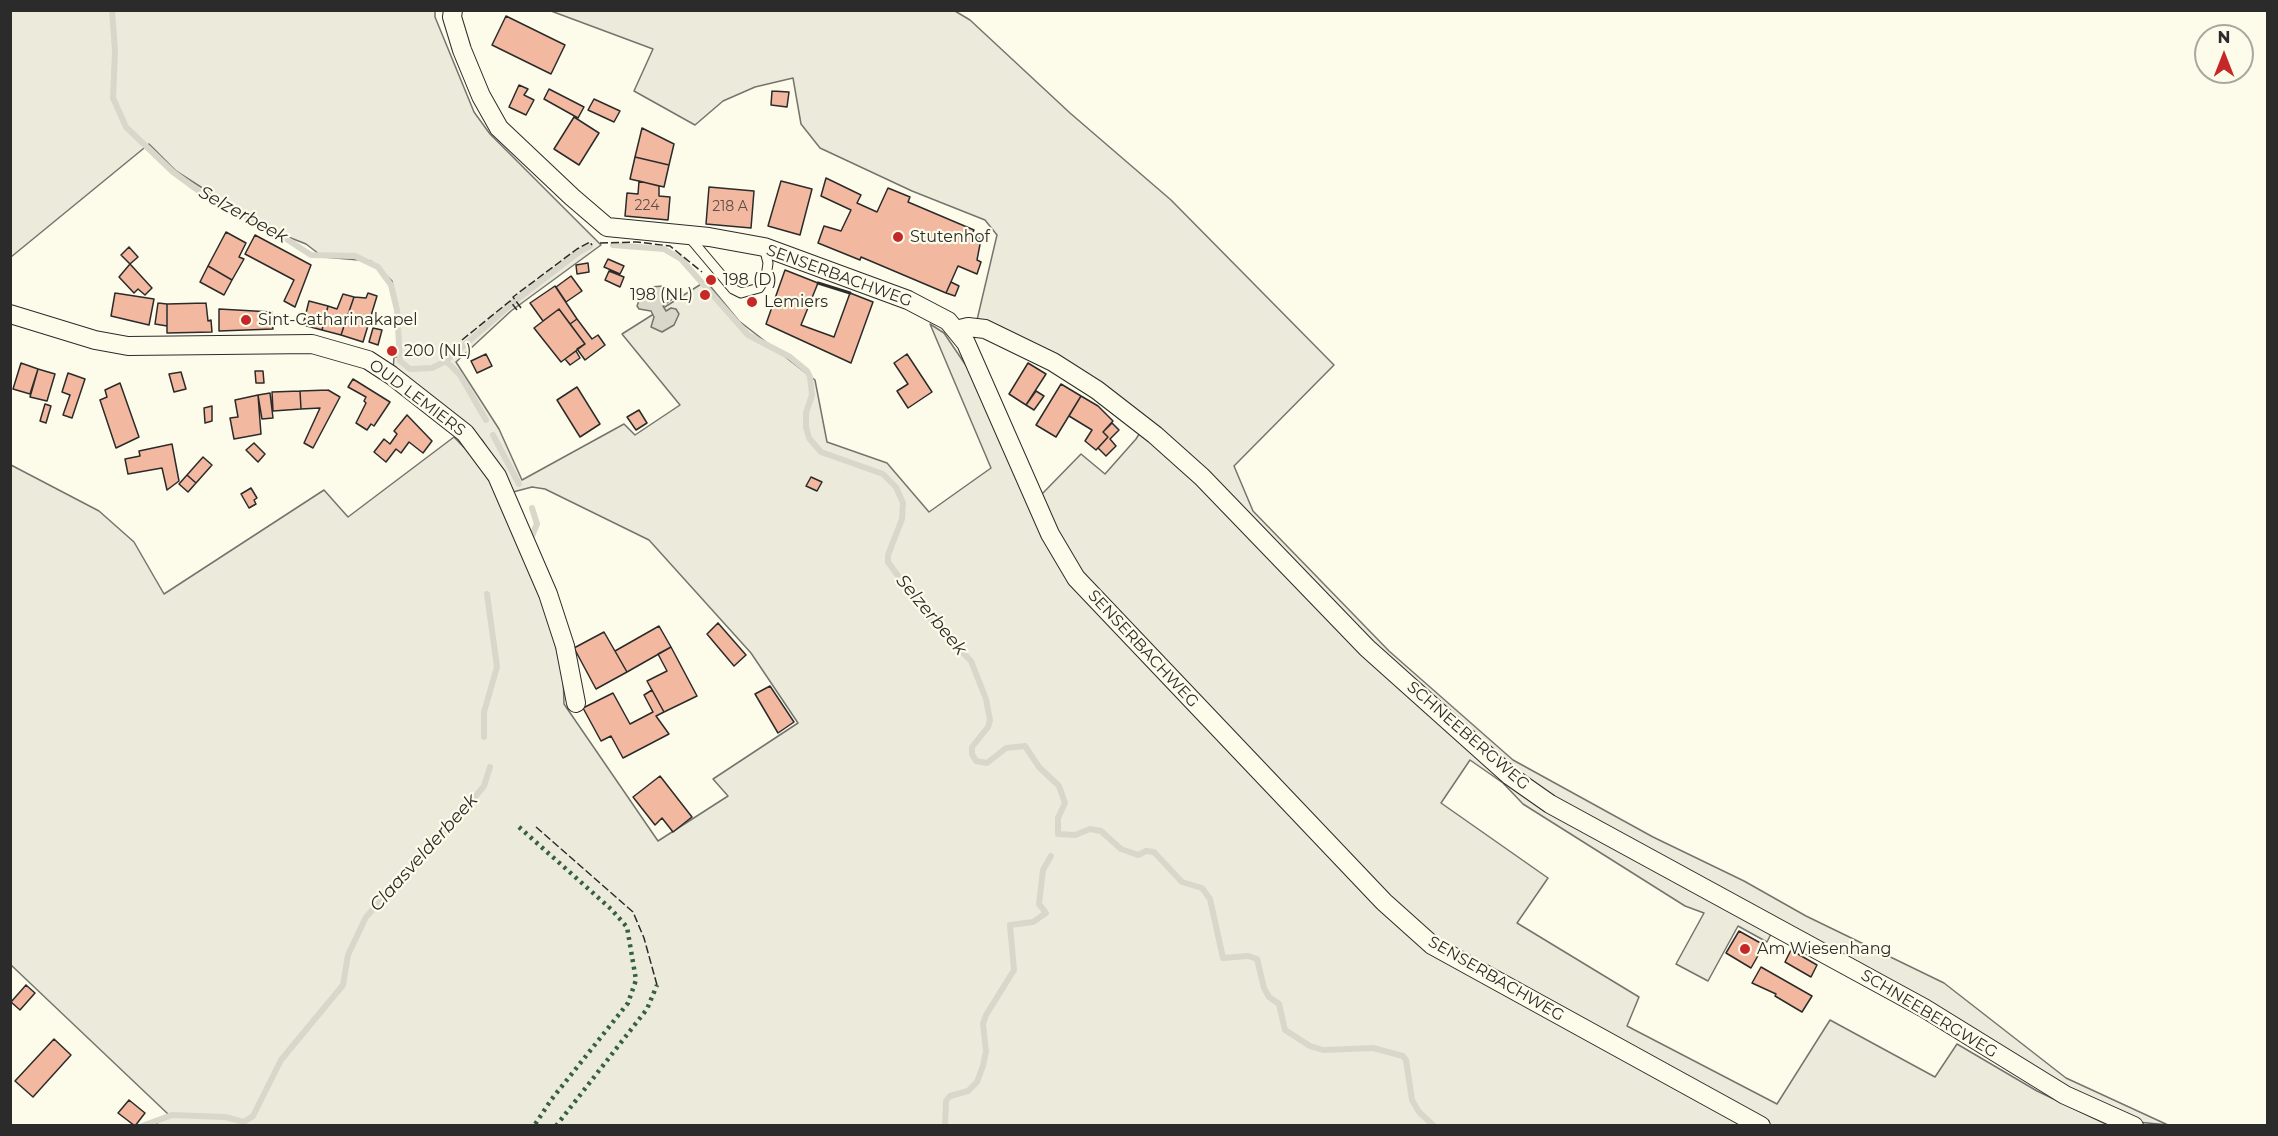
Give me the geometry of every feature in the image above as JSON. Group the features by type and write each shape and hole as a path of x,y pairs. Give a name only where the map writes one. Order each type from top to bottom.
{"street":[{"name":"SENSERBACHWEG","path":"453,10 452,17 462,50 499,128 607,227 686,235 764,248 908,300 938,314 956,330 966,343 1050,534 1076,578 1384,903 1443,951 1761,1125"},
{"name":"OUD LEMIERS","path":"10,314 95,340 128,346 312,344 368,360 391,375 465,433 497,476 548,594 565,646 576,703"},
{"name":"SCHNEEBERGWEG","path":"956,330 968,327 986,329 1053,362 1097,390 1155,435 1202,477 1367,648 1509,776 1542,798 1924,1008 2065,1095 2134,1125"}],"lane":[{"path":"686,235 704,252 733,289 741,293 759,288 766,277 768,263 764,248"}],"shaded area":[{"path":"11,11 435,11 435,17 474,112 490,134 601,245 511,311 456,362 499,429 522,480 624,424 635,435 680,405 622,334 706,281 739,321 815,380 827,442 887,463 929,512 991,468 930,324 944,333 969,370 1028,505 1041,495 1081,454 1105,474 1136,439 1148,420 977,320 997,235 985,220 912,191 820,148 801,124 793,78 755,87 723,101 695,125 634,91 653,49 551,11 955,11 970,20 1070,113 1171,200 1334,365 1234,466 1253,511 1389,651 1513,760 1653,837 1744,881 1806,916 1944,983 2066,1078 2168,1125 2137,1122 1771,934 1767,942 1738,926 1708,981 1676,964 1704,913 1685,906 1523,804 1503,783 1470,760 1441,803 1548,878 1517,923 1639,997 1627,1026 1777,1104 1830,1020 1935,1077 1957,1044 2037,1091 2108,1125 155,1125 168,1114 11,965 11,465 99,511 134,542 164,594 324,490 348,517 454,437 476,460 493,486 547,614 563,673 564,704 658,841 728,796 713,779 798,723 751,653 649,540 545,489 532,487 513,492 482,440 415,385 393,371 394,357 400,357 399,317 392,281 371,261 323,257 306,244 263,227 176,171 149,144 11,257"},
{"path":"664,286 674,298 663,306 666,311 671,308 676,309 679,314 674,325 662,332 651,327 654,317 651,311 639,309 637,306 641,295 648,293 649,287"}],"building":[{"path":"506,16 565,45 551,74 492,45"},
{"path":"519,85 528,89 524,95 534,100 526,115 509,107"},
{"path":"549,89 584,107 578,118 544,99"},
{"path":"772,91 789,92 787,107 771,105"},
{"path":"594,99 620,111 614,122 588,110"},
{"path":"574,117 599,133 579,165 554,149"},
{"path":"642,128 674,144 669,165 635,157"},
{"path":"635,157 669,165 664,187 630,179"},
{"name":"Stutenhof","path":"826,178 861,195 857,203 877,212 888,188 910,197 908,202 974,230 971,235 981,239 977,260 981,262 977,274 958,266 946,293 861,257 860,260 818,243 824,226 841,231 851,210 821,196"},
{"path":"639,181 659,186 659,196 670,197 668,220 625,216 627,193 638,194"},
{"path":"781,181 812,189 800,235 768,226"},
{"path":"709,187 754,191 751,228 706,224"},
{"path":"226,232 246,243 239,257 244,259 232,280 208,266"},
{"path":"255,235 311,265 295,307 284,301 294,280 245,254"},
{"path":"129,247 138,257 130,264 121,255"},
{"path":"608,259 624,266 620,274 604,267"},
{"path":"588,263 589,272 577,274 576,265"},
{"path":"130,264 152,288 145,295 138,289 134,293 119,277"},
{"path":"208,266 232,280 224,295 200,282"},
{"path":"785,270 818,283 801,325 834,337 850,293 873,302 851,363 766,324"},
{"path":"609,271 624,277 620,287 605,280"},
{"path":"571,276 582,291 566,302 556,287"},
{"path":"951,282 959,286 955,296 946,293"},
{"path":"555,286 577,319 570,324 559,309 543,321 530,303"},
{"path":"115,293 154,299 149,325 111,316"},
{"path":"368,293 377,296 363,342 341,335 354,297 366,298"},
{"path":"343,294 354,297 341,335 322,330 328,306 337,309"},
{"path":"309,301 328,306 322,330 303,325"},
{"path":"158,303 167,304 167,326 155,324"},
{"path":"206,303 212,332 167,333 167,304"},
{"name":"Sint-Catharinakapel","path":"219,309 272,312 273,329 219,331"},
{"path":"559,309 585,344 561,362 534,328"},
{"path":"577,319 592,339 598,335 605,345 585,360 577,349 585,344 570,324"},
{"path":"373,328 382,330 378,345 369,342"},
{"path":"576,351 580,358 570,365 565,359"},
{"path":"486,354 492,366 477,373 471,361"},
{"path":"907,354 932,392 908,408 897,391 908,384 894,363"},
{"path":"21,363 38,369 30,394 13,389"},
{"path":"1028,363 1046,374 1026,405 1009,394"},
{"path":"38,369 55,374 47,401 30,397"},
{"path":"255,371 263,371 264,383 256,383"},
{"path":"181,372 186,389 174,392 169,374"},
{"path":"68,373 85,379 72,418 63,415 70,395 62,392"},
{"path":"353,379 390,402 374,426 371,424 367,430 356,423 366,403 364,401 366,397 348,387"},
{"path":"120,383 139,437 116,448 100,400 107,397 105,390"},
{"path":"1061,384 1081,396 1056,437 1036,425"},
{"path":"577,387 600,424 580,437 557,400"},
{"path":"328,390 340,397 313,448 304,443 320,408 301,409 300,391"},
{"path":"300,391 301,409 273,411 272,392"},
{"path":"1036,391 1044,396 1034,410 1026,405"},
{"path":"270,393 273,418 262,419 258,395"},
{"path":"258,395 261,434 234,439 230,418 238,417 235,400"},
{"path":"1081,396 1098,406 1113,421 1103,432 1108,437 1096,450 1085,441 1092,430 1069,416"},
{"path":"45,404 51,406 46,423 40,421"},
{"path":"212,406 212,421 205,423 204,408"},
{"path":"639,410 647,423 636,430 627,417"},
{"path":"407,415 432,441 423,453 409,442 401,453 396,449 386,462 374,452 384,439 390,444 397,434 394,431"},
{"path":"1112,423 1119,430 1110,439 1116,446 1106,456 1098,448 1108,437 1103,432"},
{"path":"254,443 265,454 258,462 246,450"},
{"path":"172,444 179,481 167,490 162,468 128,474 125,459 140,456 139,451"},
{"path":"203,457 212,465 196,483 187,475"},
{"path":"187,475 196,483 188,492 179,484"},
{"path":"811,477 822,482 817,491 806,486"},
{"path":"251,488 257,498 254,500 256,504 249,508 241,494"},
{"path":"718,623 746,655 734,666 707,634"},
{"path":"659,626 671,647 627,672 615,651"},
{"path":"604,632 627,672 596,689 574,648"},
{"path":"671,647 697,696 664,712 647,681 667,671 658,654"},
{"path":"770,686 794,722 778,733 755,694"},
{"path":"652,690 664,712 656,716 669,734 623,758 611,736 601,741 583,708 613,693 630,724 653,712 644,695"},
{"path":"660,776 692,817 673,832 662,818 655,825 633,797"},
{"name":"Am Wiesenhang","path":"1739,931 1764,945 1751,968 1726,953"},
{"path":"1791,950 1817,965 1811,977 1785,962"},
{"path":"1761,967 1812,996 1802,1012 1775,996 1776,994 1752,983"},
{"path":"26,985 35,993 20,1010 11,1002"},
{"path":"54,1039 71,1055 33,1097 15,1081"},
{"path":"129,1100 145,1113 135,1126 118,1113"}],"waterway":[{"name":"Selzerbeek","path":"112,10 115,51 113,98 126,127 173,172 218,205 262,223 311,255 355,256 378,267 391,285 397,310 400,361 410,369 432,368 446,361 515,301 590,246"},
{"name":"Selzerbeek","path":"613,245 664,249 681,259 748,335 790,357 807,371 812,395 806,413 806,427 809,438 821,452 883,474 896,487 903,503 902,519 888,555 888,562 927,616 971,661 986,699 990,720 988,727 972,747 972,754 976,761 987,763 1006,748 1025,746 1039,767 1059,786 1065,803 1058,818 1058,834 1075,835 1090,829 1101,831 1121,849 1138,855 1146,851 1154,852 1182,882 1202,888 1210,899 1223,958 1248,956 1257,959 1264,988 1269,997 1279,1004 1285,1030 1310,1046 1323,1050 1373,1048 1403,1056 1406,1060 1412,1100 1419,1112 1434,1126"},
{"name":"Claasvelderbeek","path":"446,361 460,375 486,420"},
{"name":"Claasvelderbeek","path":"493,435 519,484"},
{"name":"Claasvelderbeek","path":"532,508 537,524 532,536"},
{"name":"Claasvelderbeek","path":"484,737 484,712 497,667 487,594"},
{"name":"Claasvelderbeek","path":"142,1126 172,1115 225,1117 244,1122 253,1116 281,1060 343,985 348,955 366,917 465,809 484,786 490,767"},
{"path":"945,1126 946,1101 950,1096 968,1091 977,1082 983,1066 986,1051 983,1024 986,1015 1014,970 1010,925 1033,922 1046,913 1039,904 1043,870 1051,856"}],"hedge":[{"path":"519,827 611,909 627,927 636,980 628,1003 551,1100 534,1126"},
{"path":"556,1126 647,1009 657,985"}],"fence":[{"path":"521,308 513,297 577,249 590,242 592,245"},
{"path":"600,243 637,242 670,246 702,272"},
{"path":"462,340 510,301 517,310"},
{"path":"536,827 633,912 644,938 657,985"}],"wall":[{"path":"818,283 850,293"}],"place":[{"name":"Stutenhof","path":"898,237"},
{"name":"198 (D)","path":"711,280"},
{"name":"198 (NL)","path":"705,295"},
{"name":"Lemiers","path":"752,302"},
{"name":"Sint-Catharinakapel","path":"246,320"},
{"name":"200 (NL)","path":"392,351"},
{"name":"Am Wiesenhang","path":"1745,949"}]}
